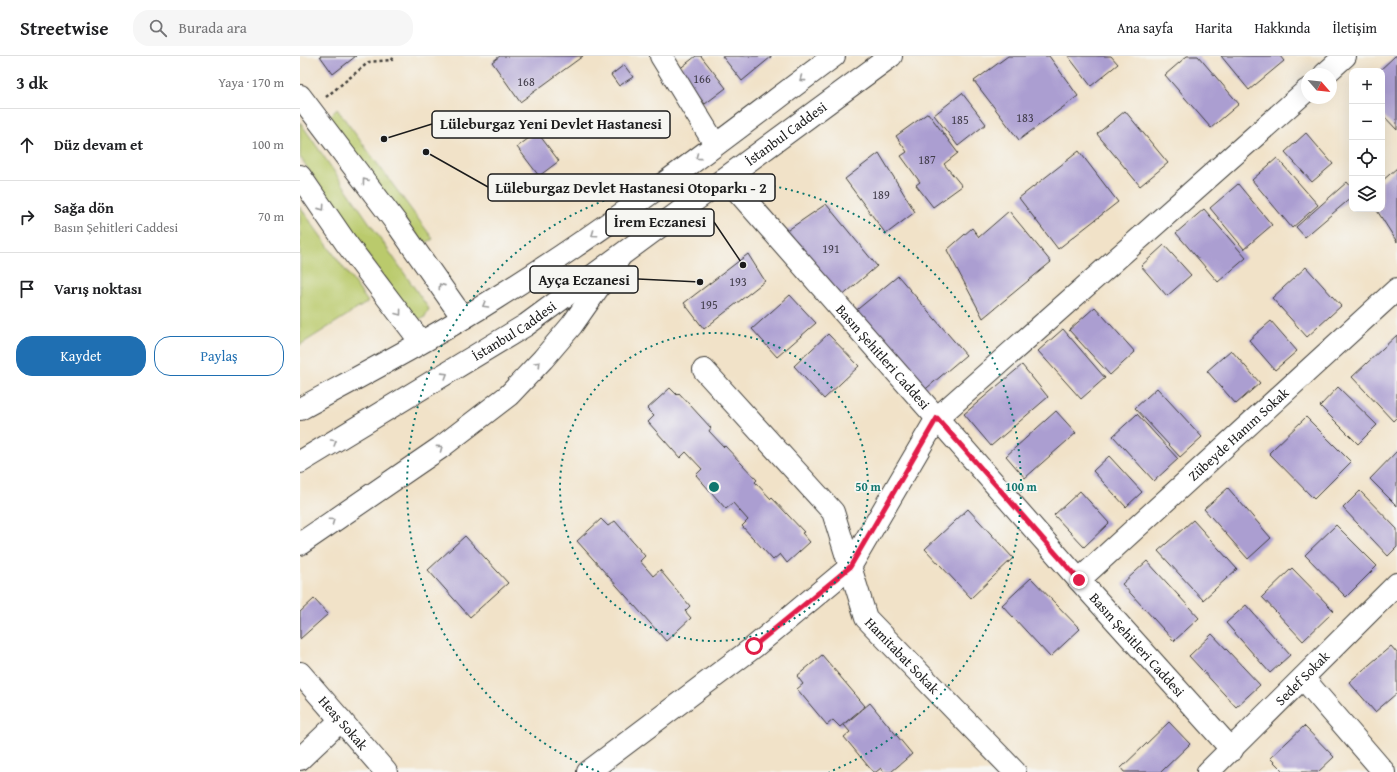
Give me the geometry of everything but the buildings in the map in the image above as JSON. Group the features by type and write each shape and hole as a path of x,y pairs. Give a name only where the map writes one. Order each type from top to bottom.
{"main road":[{"path":"660,56 716,144"},
{"path":"300,409 496,299 594,234 834,56"},
{"name":"İstanbul Caddesi","path":"300,462 526,325 891,56"},
{"path":"1332,68 1345,56"},
{"path":"588,772 754,646 850,567 937,418 1301,95"},
{"path":"305,103 397,224 463,318"},
{"path":"300,176 346,243 421,342"},
{"name":"Basın Şehitleri Caddesi","path":"726,178 1079,580 1232,750"},
{"path":"300,544 440,448 508,395 543,359 572,325 622,254"},
{"name":"Zübeyde Hanım Sokak","path":"1079,580 1397,289"},
{"name":"Hamitabat Sokak","path":"704,370 833,512 866,618 1015,772"},
{"name":"Sedef Sokak","path":"1208,772 1232,750 1397,584"},
{"name":"Heaş Sokak","path":"300,673 386,772"},
{"path":"1303,678 1384,772"},
{"path":"300,759 341,720"}],"path":[{"path":"305,103 370,62 392,60 394,56"}],"green space":[{"path":"337,109 433,239 424,244 327,119"},
{"path":"300,122 429,309 424,318 413,320 300,157"},
{"path":"300,207 368,302 300,345"}],"place":[{"name":"Lüleburgaz Yeni Devlet Hastanesi","path":"384,139"},
{"name":"Lüleburgaz Devlet Hastanesi Otoparkı - 2","path":"426,152"},
{"name":"İrem Eczanesi","path":"743,265"},
{"name":"Ayça Eczanesi","path":"700,282"}],"route":[{"path":"754,646 850,567 937,418 1079,580"}]}
